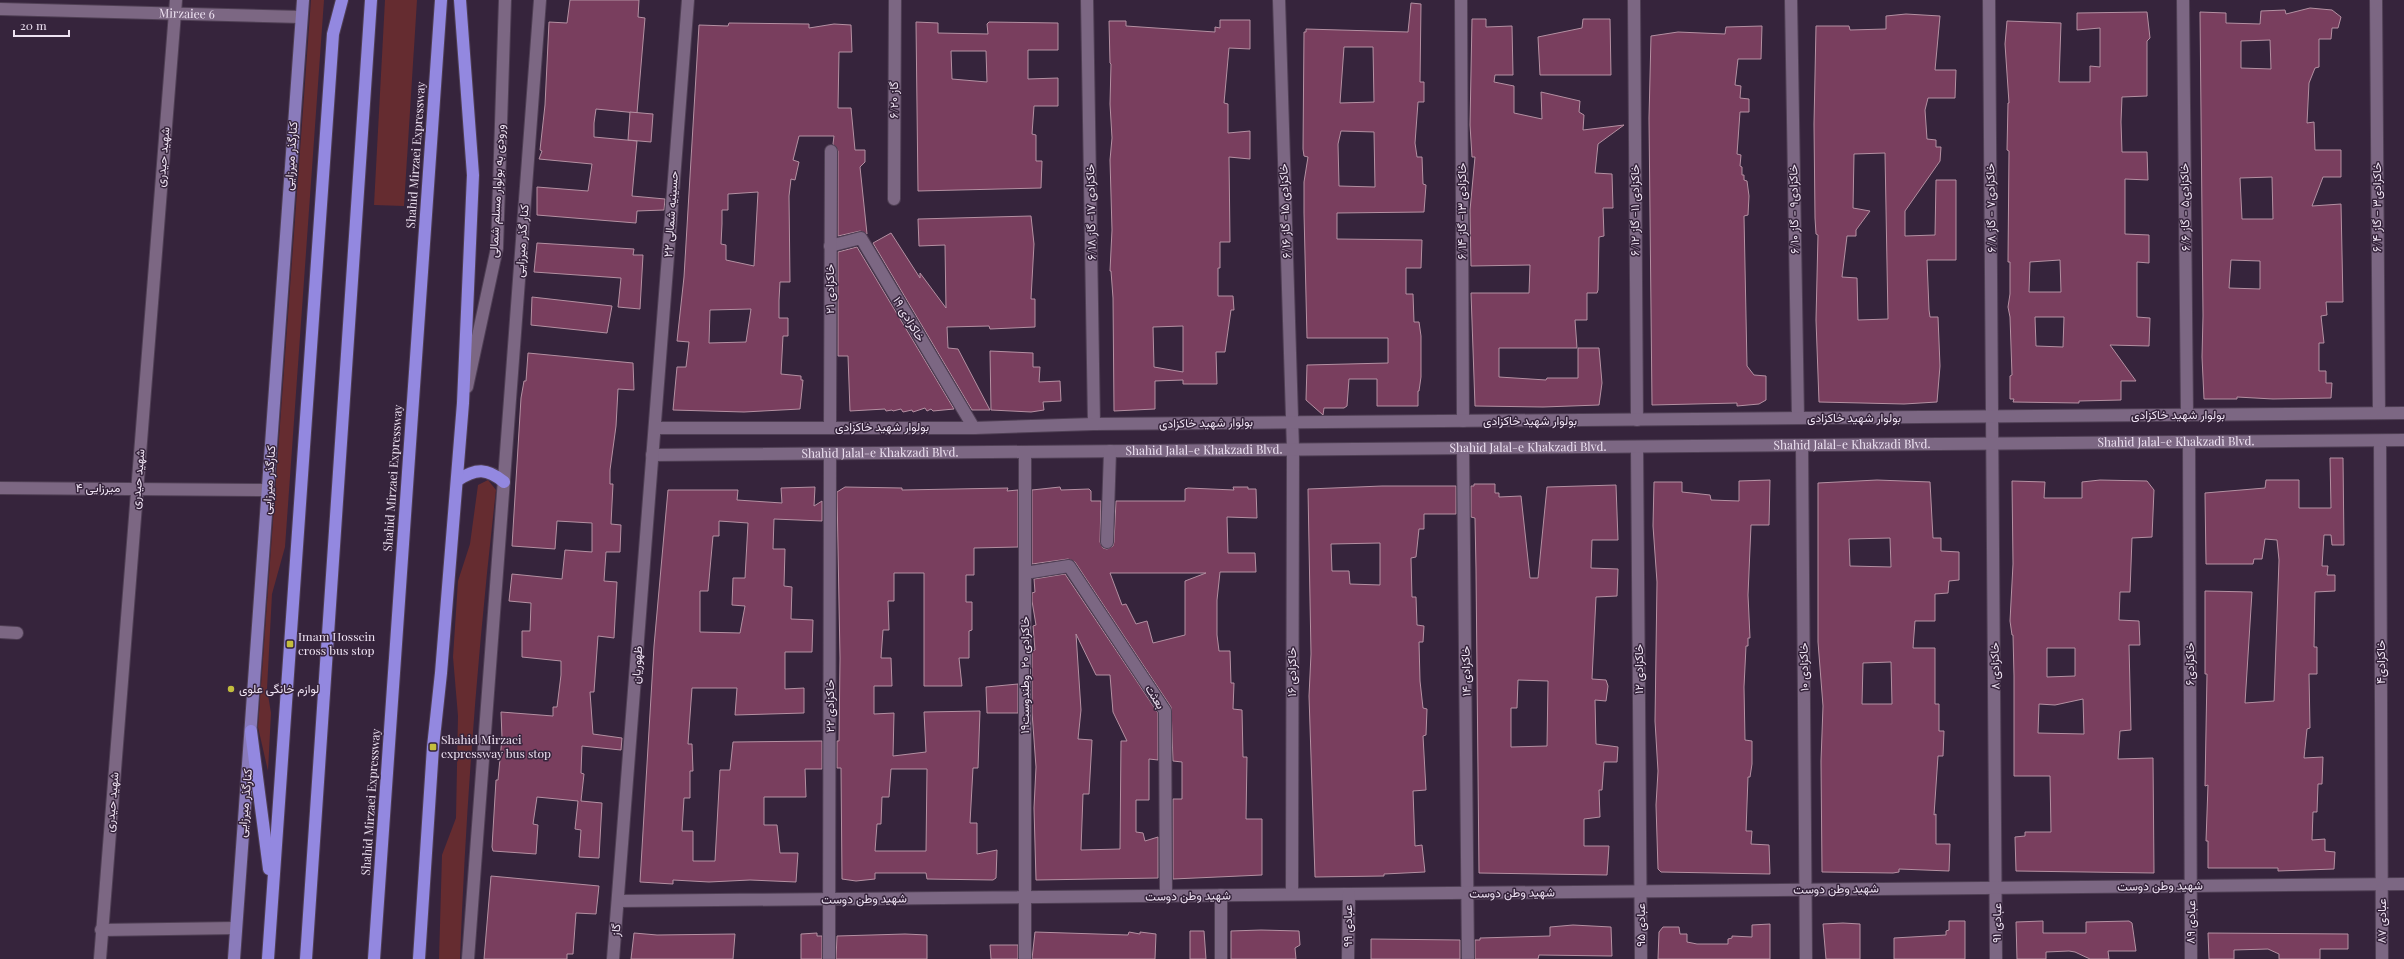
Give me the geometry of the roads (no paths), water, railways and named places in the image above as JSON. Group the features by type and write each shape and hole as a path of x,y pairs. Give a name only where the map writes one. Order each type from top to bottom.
{"highway":[{"path":"268,959 333,34 342,0"},
{"path":"306,959 371,0"},
{"name":"Shahid Mirzaei Expressway","path":"374,959 441,0"},
{"path":"419,959 433,747 458,480 463,404 473,175 460,0"},
{"path":"458,480 468,473 481,471 494,474 504,482"},
{"path":"251,731 272,894"}],"main road":[{"name":"کنارگذر میرزایی","path":"234,959 235,928 251,731 303,0"}],"street":[{"name":"شهید حیدری","path":"100,959 101,930 176,0"},
{"name":"ورودی به بولوار مسلم شمالی","path":"463,404 497,248 505,0"},
{"name":"کنار گذر میرزایی","path":"468,959 540,0"},
{"name":"حسینیه شمالی ۲۲","path":"655,428 688,0"},
{"name":"گاز ۶/۲۰","path":"894,0 894,199"},
{"name":"خاکزادی ۱۷- گاز ۶/۱۸","path":"1087,0 1094,424"},
{"name":"خاکزادی ۱۵- گاز ۶/۱۶","path":"1279,0 1293,449"},
{"name":"خاکزادی ۱۳- گاز ۶/۱۴","path":"1461,0 1463,421"},
{"name":"خاکزادی ۱۱- گاز ۶/۱۲","path":"1634,0 1637,420"},
{"name":"خاکزادی۹ - گاز ۶/۱۰","path":"1790,0 1798,418"},
{"name":"خاکزادی۷ - گاز ۶/۸","path":"1989,0 1993,444"},
{"name":"خاکزادی۵ - گاز ۶/۶","path":"2183,0 2187,415"},
{"name":"خاکزادی۳ - گاز ۶/۴","path":"2376,0 2379,413"},
{"name":"Mirzaiee 6","path":"0,9 301,17"},
{"name":"خاکزادی ۲۱","path":"830,427 831,151"},
{"name":"خاکزادی ۱۹","path":"830,246 861,238 974,428"},
{"name":"بولوار شهید خاکزادی","path":"655,428 974,428 1094,424 2404,413"},
{"name":"ظهوریان","path":"619,901 655,428"},
{"name":"Shahid Jalal-e Khakzadi Blvd.","path":"652,455 2404,440"},
{"name":"خاکزادی۴","path":"2380,441 2383,884"},
{"name":"خاکزادی۶","path":"2189,442 2191,886"},
{"name":"خاکزادی ۸","path":"1993,444 1997,888"},
{"name":"خاکزادی ۱۰","path":"1802,446 1807,889 1806,959"},
{"name":"خاکزادی ۱۲","path":"1638,447 1641,891"},
{"name":"خاکزادی ۱۴","path":"1463,448 1469,893 1468,959"},
{"name":"خاکزادی ۱۶","path":"1292,894 1293,449"},
{"path":"1107,542 1110,451"},
{"name":"خاکزادی ۲۰_وطندوست۱۹","path":"1025,452 1025,959"},
{"name":"خاکزادی ۲۲","path":"829,959 830,454"},
{"name":"میرزایی ۴","path":"0,488 268,490"},
{"name":"بعثت","path":"1025,573 1069,566 1165,711 1166,896"},
{"path":"0,632 17,633"},
{"name":"عبادی ۸۷","path":"2382,959 2383,884"},
{"name":"شهید وطن دوست","path":"619,901 2404,884"},
{"name":"عبادی ۸۹","path":"2191,886 2191,959"},
{"name":"عبادی ۹۱","path":"1996,959 1997,888"},
{"name":"عبادی ۹۵","path":"1641,891 1642,959"},
{"name":"عبادی ۹۹","path":"1348,894 1348,959"},
{"path":"1221,895 1221,959"},
{"name":"گاز","path":"613,959 619,901"},
{"path":"101,930 235,928"}],"place":[{"name":"Imam Hossein cross bus stop","path":"290,644"},
{"name":"لوازم خانگی علوی","path":"231,689"},
{"name":"Shahid Mirzaei expressway bus stop","path":"433,747"}]}
